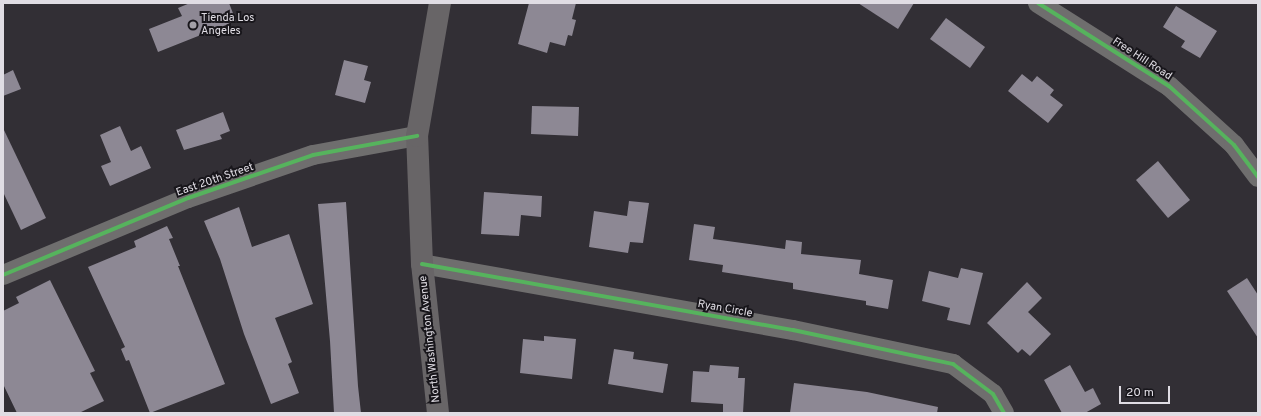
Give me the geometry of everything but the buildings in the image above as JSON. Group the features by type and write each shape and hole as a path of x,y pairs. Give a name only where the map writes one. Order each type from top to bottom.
{"main road":[{"name":"North Washington Avenue","path":"438,413 422,264 417,136 440,3"}],"street":[{"name":"Free Hill Road","path":"1038,3 1168,86 1234,146 1258,177"},
{"name":"East 20th Street","path":"3,274 188,198 313,156 417,136"},
{"name":"Ryan Circle","path":"422,264 793,330 953,364 993,394 1004,413"}],"cycle path":[{"path":"1038,3 1169,86 1234,145 1258,177"},
{"path":"3,275 188,198 313,155 417,136"},
{"path":"422,264 793,330 953,364 993,394 1004,413"}],"place":[{"name":"Tienda Los Angeles","path":"193,25"}]}
